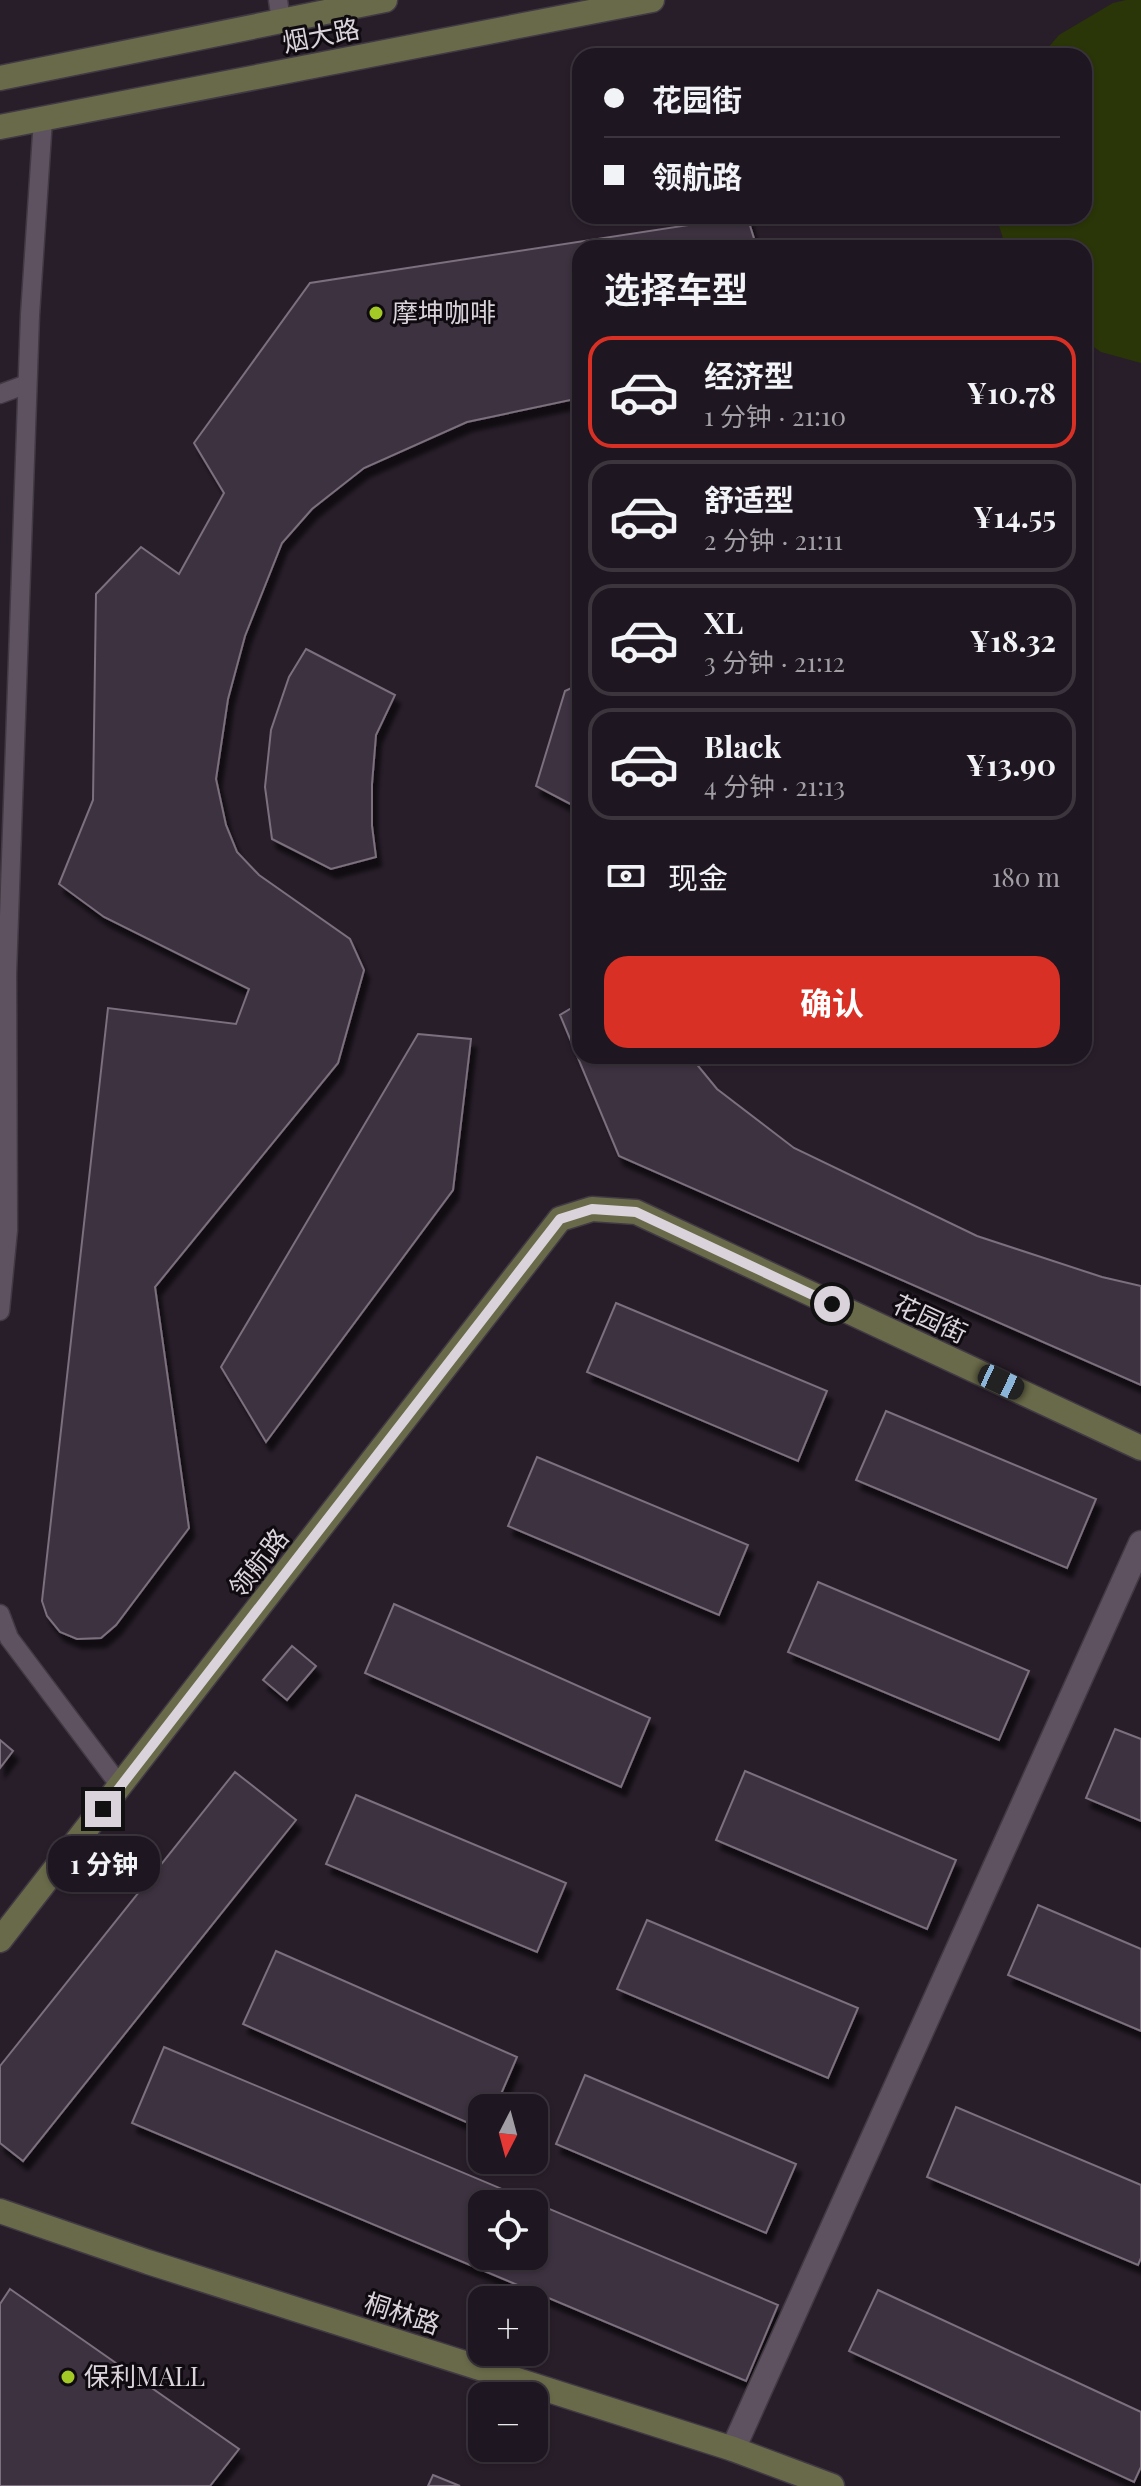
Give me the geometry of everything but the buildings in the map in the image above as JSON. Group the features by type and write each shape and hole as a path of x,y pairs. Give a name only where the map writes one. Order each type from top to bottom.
{"street":[{"name":"烟大路","path":"0,78 280,11 385,0"},
{"name":"烟大路","path":"0,127 652,0"},
{"name":"花园街","path":"560,1219 592,1209 636,1212 1141,1448"},
{"name":"领航路","path":"0,1940 560,1219"},
{"path":"733,2449 1141,1543"},
{"name":"桐林路","path":"0,2211 148,2262 733,2449 832,2486"}],"lane":[{"path":"0,1311 8,1230 6,837 37,183 43,119"},
{"path":"0,394 27,384"},
{"path":"0,1614 9,1638 121,1787"}],"green space":[{"path":"1141,0 1141,363 1101,352 1092,346 1092,240 1004,240 998,224 1092,224 1092,48 1048,48 1059,35 1113,3"}],"place":[{"name":"摩坤咖啡","path":"376,313"},
{"name":"保利MALL","path":"68,2377"}],"route":[{"path":"103,1809 560,1219 592,1209 636,1212 832,1304"}]}
